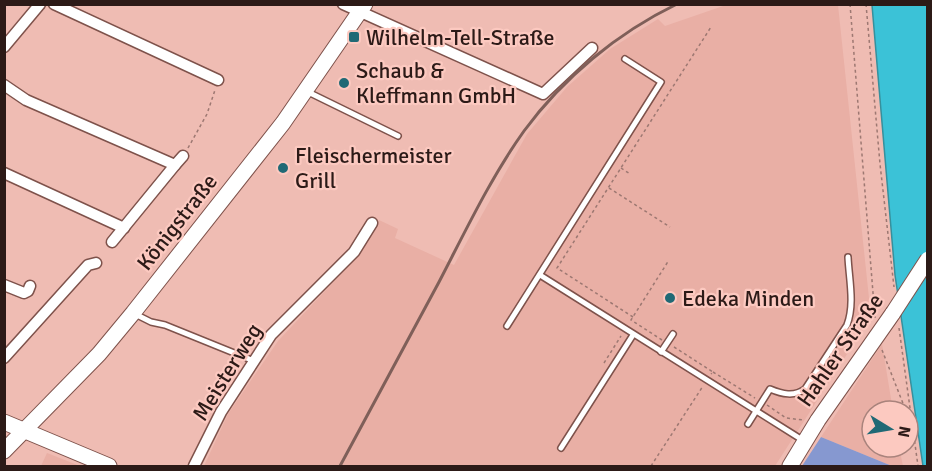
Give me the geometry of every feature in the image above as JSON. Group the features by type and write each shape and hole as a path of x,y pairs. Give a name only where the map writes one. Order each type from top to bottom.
{"main road":[{"name":"Königstraße","path":"4,451 99,354 133,313 307,91 362,8"},
{"name":"Hahler Straße","path":"790,466 877,336 896,319 927,259"},
{"path":"4,422 109,466"}],"street":[{"path":"4,46 40,4"},
{"path":"54,4 218,80"},
{"path":"343,4 362,8 543,94 592,48"},
{"path":"4,84 26,100 175,165"},
{"path":"112,242 183,156"},
{"path":"4,173 124,228"},
{"name":"Meisterweg","path":"194,466 221,412 271,335 354,252 372,223"},
{"path":"4,358 88,265 96,263"},
{"path":"4,285 24,293 30,286"}],"lane":[{"path":"507,326 661,82 625,59"},
{"path":"307,91 399,136"},
{"path":"748,424 770,389 786,394 798,394 805,389 847,325 851,316 852,303 848,257"},
{"path":"540,275 805,441"},
{"path":"133,313 254,361"},
{"path":"661,352 673,334"},
{"path":"561,448 633,335"}],"path":[{"path":"850,4 877,336 901,399"},
{"path":"866,4 880,164 895,292"},
{"path":"633,317 556,268 711,27"},
{"path":"183,156 207,114 218,80"},
{"path":"621,168 630,174"},
{"path":"608,188 670,227"},
{"path":"896,319 908,399"},
{"path":"604,363 625,330"}],"shaded area":[{"path":"726,5 838,5 871,317 775,466 204,466 228,414 278,341 356,258 379,220 398,229 395,238 454,265 527,134 567,87 610,49 658,19 665,26"},
{"path":"872,5 927,5 927,466 923,466 920,446 920,399 913,399 895,275"},
{"path":"882,344 891,399 860,399 860,453 821,437"},
{"path":"821,437 860,453 860,459 875,459 892,466 802,466"},
{"path":"47,453 80,466 41,466"},
{"path":"875,459 902,459 903,466 892,466"}],"railway":[{"path":"340,466 479,205 500,167 524,131 556,93 593,58 633,29 677,4"}],"place":[{"name":"Wilhelm-Tell-Straße","path":"354,37"},
{"name":"Schaub & Kleffmann GmbH","path":"344,83"},
{"name":"Fleischermeister Grill","path":"283,168"},
{"name":"Edeka Minden","path":"670,298"}]}
